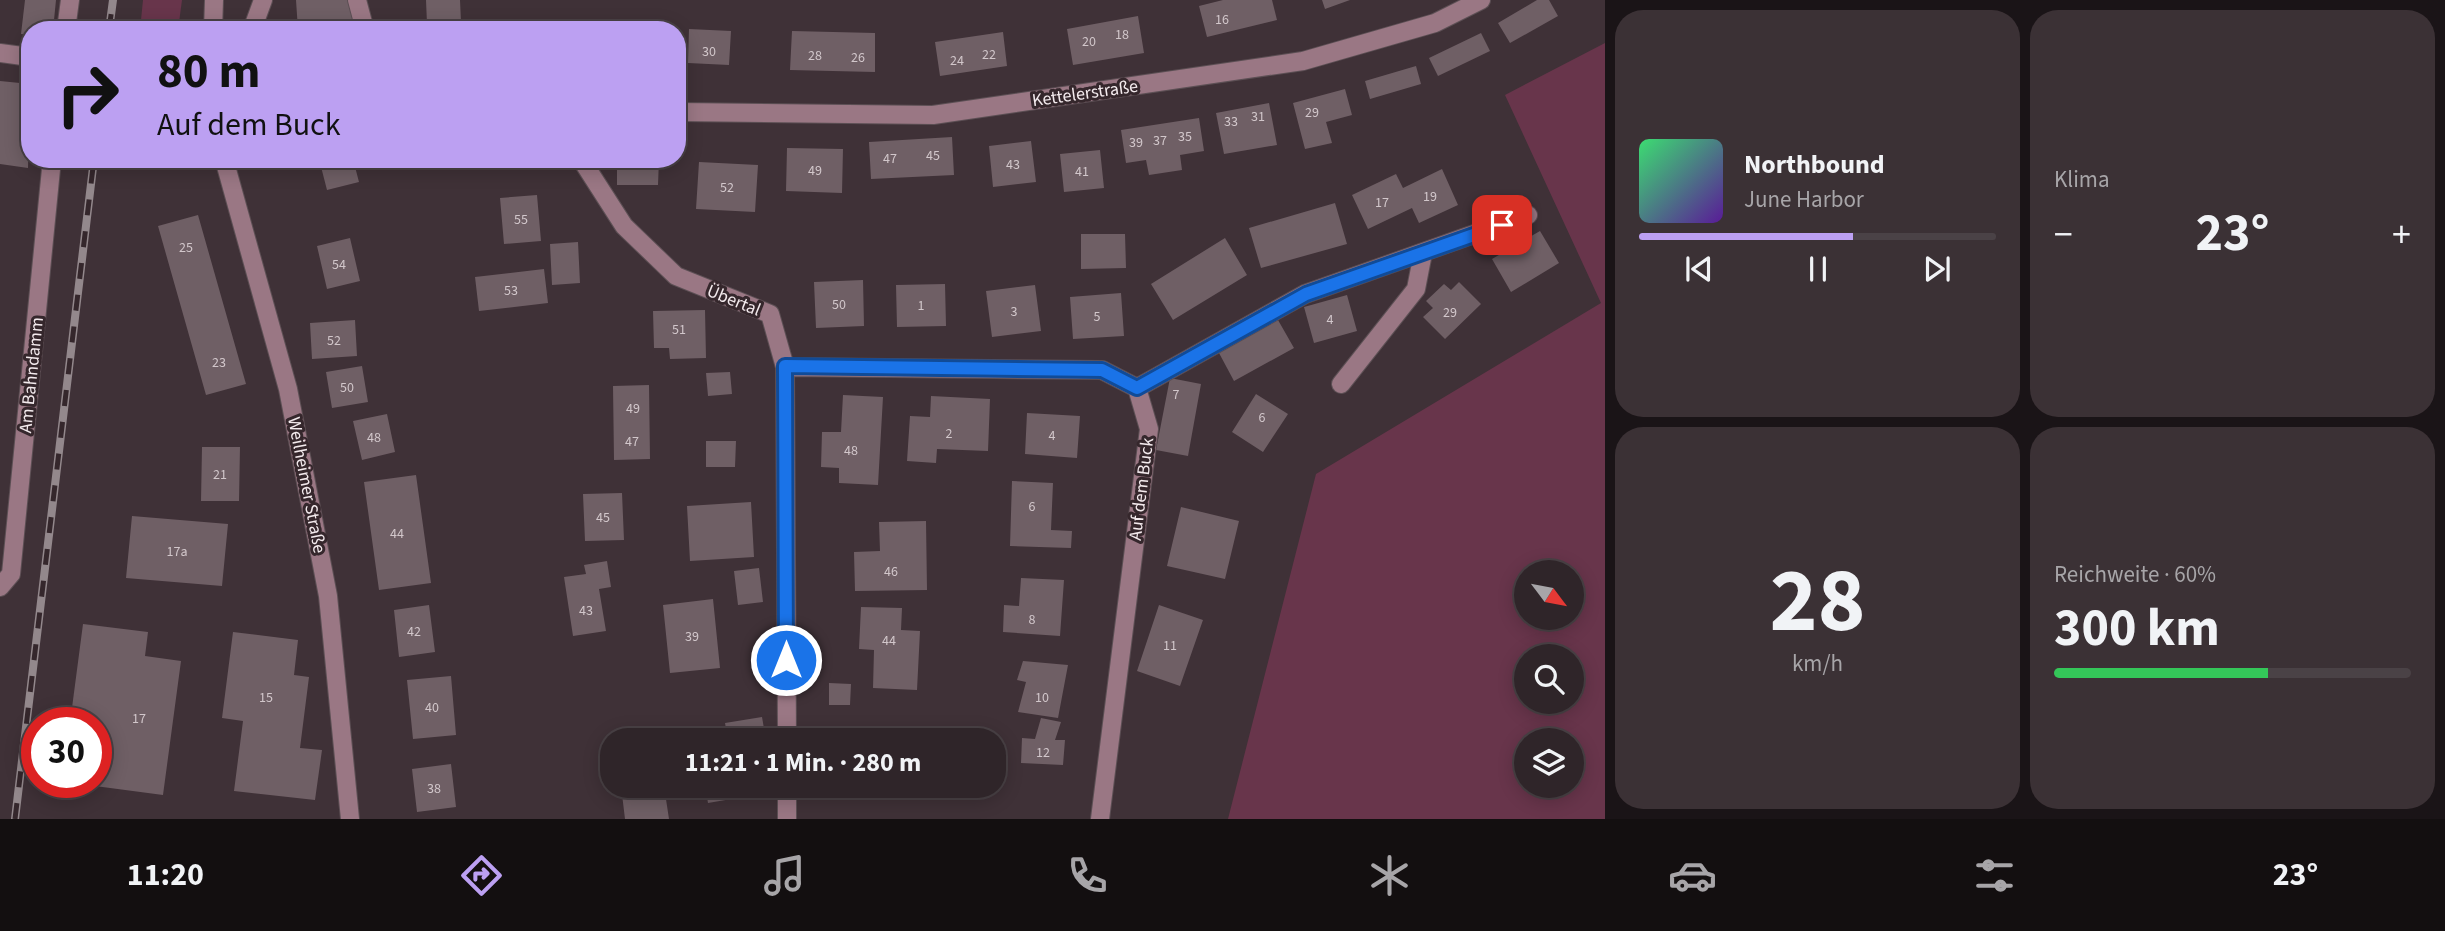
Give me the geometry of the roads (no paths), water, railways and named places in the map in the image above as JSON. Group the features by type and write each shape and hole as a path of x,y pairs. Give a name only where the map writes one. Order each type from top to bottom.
{"street":[{"path":"67,21 70,0"},
{"path":"213,21 214,0"},
{"path":"255,21 263,0"},
{"path":"357,0 363,21"},
{"name":"Kettelerstraße","path":"686,112 933,115 1303,61 1435,23 1481,0"},
{"path":"0,53 21,56"},
{"name":"Am Bahndamm","path":"0,587 11,574 51,168"},
{"name":"Weilheimer Straße","path":"227,168 288,388 328,596 350,819"},
{"name":"Übertal","path":"587,168 624,226 676,276 769,314 785,366 787,728"},
{"path":"785,366 1102,370 1137,388 1306,294 1528,215"},
{"path":"1342,384 1416,289 1423,253"},
{"name":"Auf dem Buck","path":"1100,819 1149,429 1137,388"},
{"path":"787,798 787,819"}],"railway":[{"path":"110,21 113,0"},
{"path":"15,819 93,168"}]}
